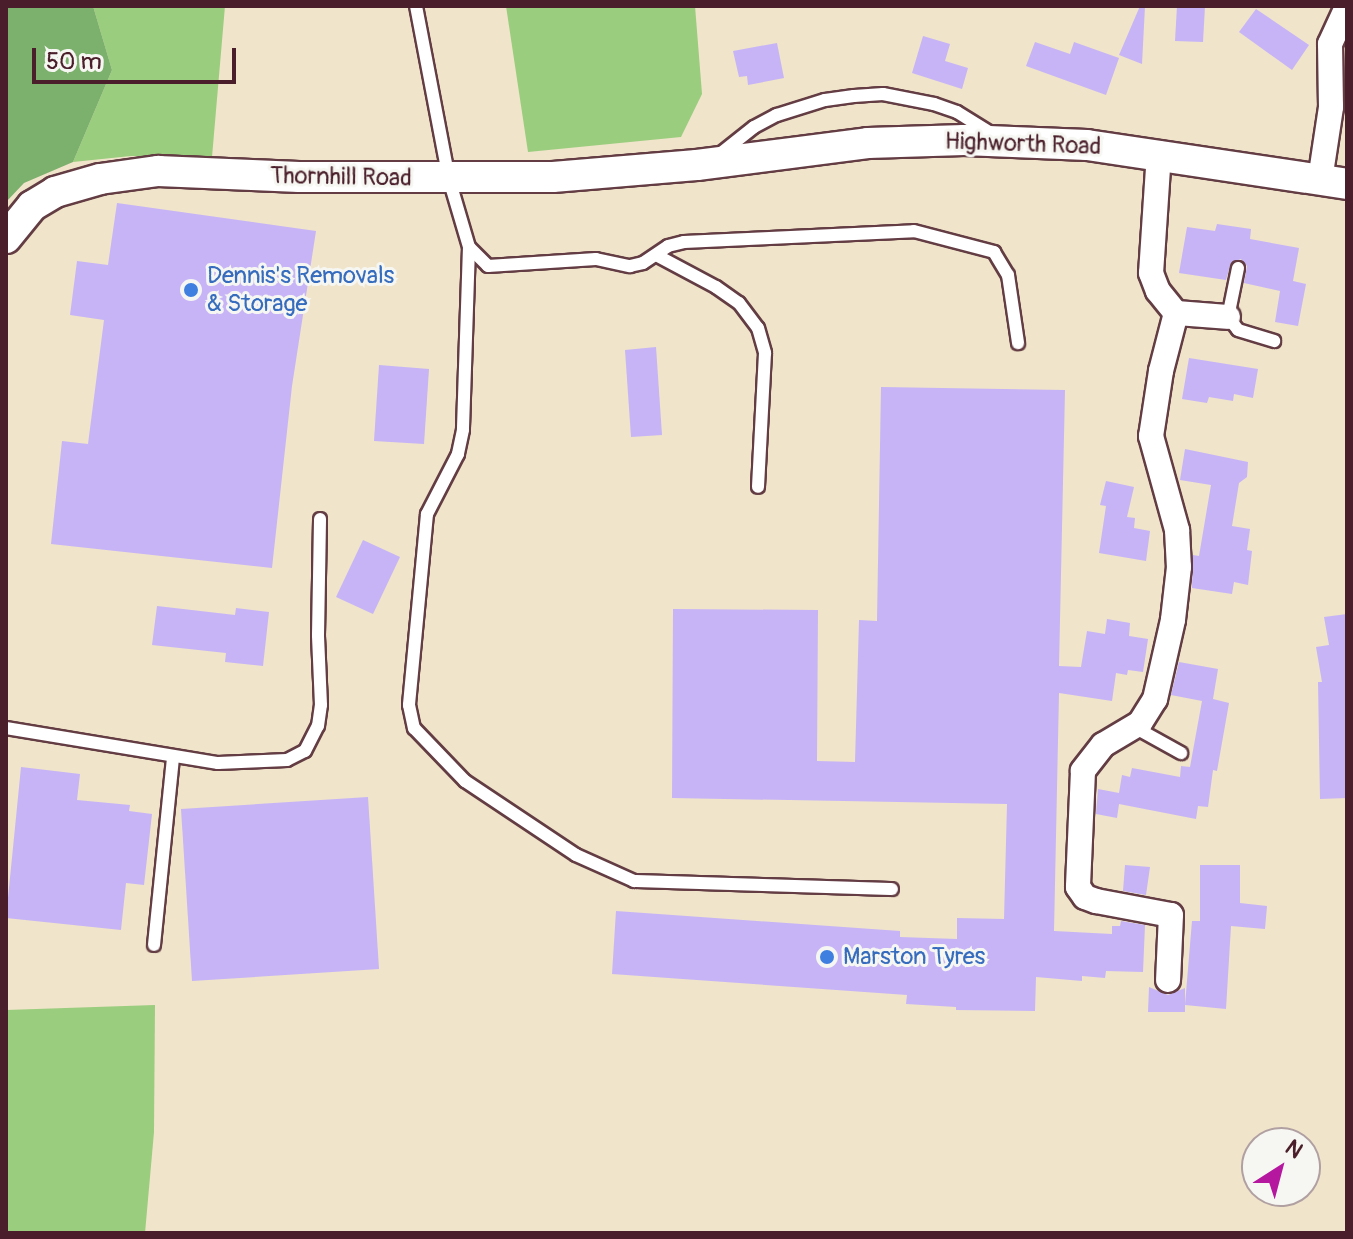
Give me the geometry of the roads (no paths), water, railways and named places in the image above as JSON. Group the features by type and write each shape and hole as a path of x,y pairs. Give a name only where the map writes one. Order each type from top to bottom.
{"street":[{"path":"1334,182 1330,44 1347,7"},
{"name":"Highworth Road","path":"703,164 868,143 1000,141 1159,153 1334,182"},
{"path":"1159,153 1151,273 1158,291 1176,313 1228,317"},
{"name":"Thornhill Road","path":"6,238 32,206 55,192 128,174 158,171 449,179 553,177 703,164"},
{"path":"1168,980 1171,915 1096,901 1085,897 1078,887 1079,796 1087,761 1103,745 1134,727 1148,712 1162,677 1179,567 1177,530 1151,436 1161,371 1176,313"}],"lane":[{"path":"416,6 449,179 469,247 463,430 458,454 427,514 409,705 414,728 465,781 576,855 634,881 892,889"},
{"path":"703,164 754,127 777,115 825,100 854,96 883,94 934,104 973,121 1000,141"},
{"path":"469,247 488,266 596,259 630,266 668,246 684,242 914,231 994,252 1008,275 1018,343"},
{"path":"656,255 739,303 758,328 765,353 758,487"},
{"path":"1238,268 1228,317 1238,330 1274,341"},
{"path":"6,728 218,763 287,760 305,751 318,726 322,688 318,635 320,519"},
{"path":"1134,727 1181,753"},
{"path":"154,945 173,757"}],"place":[{"name":"Dennis's Removals & Storage","path":"191,290"},
{"name":"Marston Tyres","path":"827,957"}]}
